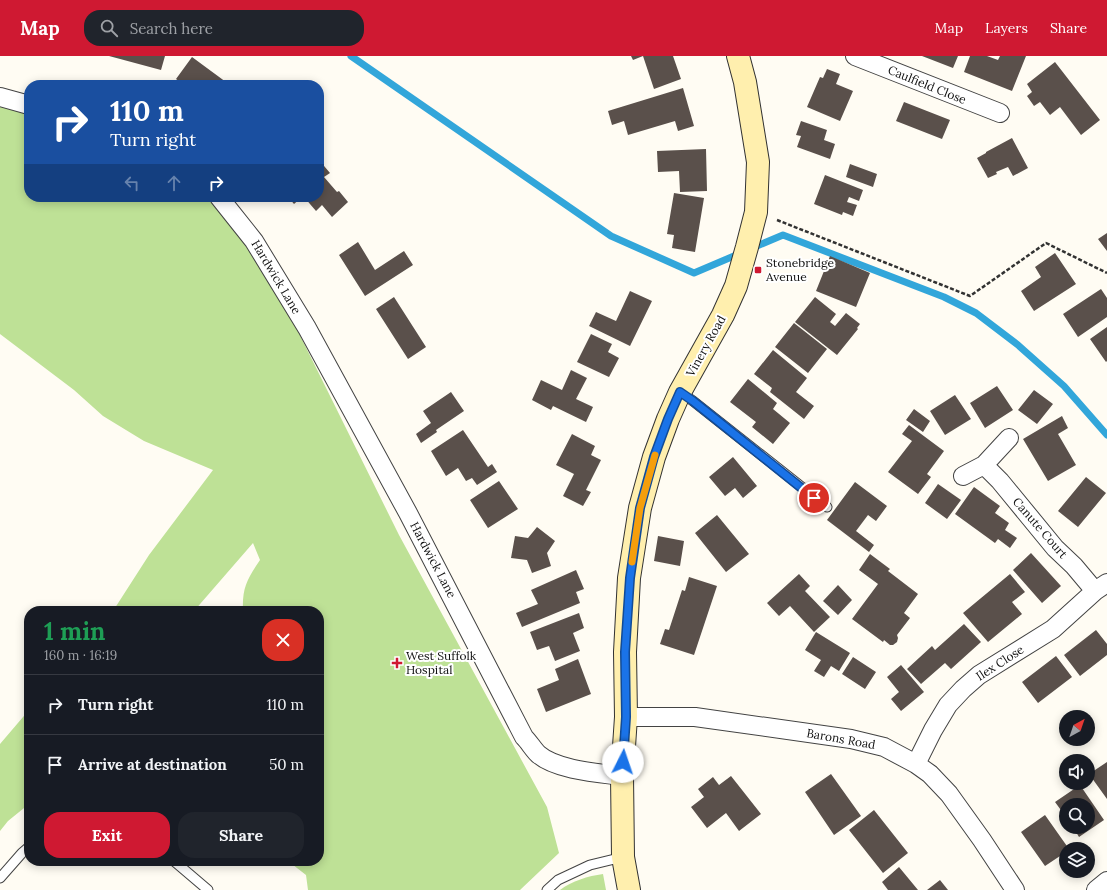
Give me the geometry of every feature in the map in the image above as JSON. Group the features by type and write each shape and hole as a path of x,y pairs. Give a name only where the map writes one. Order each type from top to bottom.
{"street":[{"name":"Vinery Road","path":"622,776 626,717 625,652 630,578 640,508 654,457 668,419 680,392 723,315 736,286 756,212 758,162 745,82 738,56"},
{"name":"Caulfield Close","path":"855,56 1000,114"},
{"path":"0,97 24,104"},
{"name":"Hardwick Lane","path":"223,202 254,241 307,328 408,513 524,737 539,754 556,764 581,770 622,776"},
{"path":"963,476 984,465 1009,438"},
{"name":"Canute Court","path":"984,465 1000,481 1055,548 1074,566 1101,587"},
{"name":"Ilex Close","path":"916,764 933,730 948,705 963,689 979,675 1053,629 1101,587"},
{"name":"Barons Road","path":"626,717 695,717 851,739 884,747 916,764 930,774 949,794 1015,890"},
{"path":"622,776 623,857 629,890"},
{"path":"1096,890 1107,881"}],"lane":[{"path":"680,392 827,507"},
{"path":"0,878 24,851"},
{"path":"547,890 558,880 590,865 623,857"},
{"path":"180,866 208,890"}],"path":[{"path":"756,212 970,296 1046,244 1107,273"}],"green space":[{"name":"West Suffolk Hospital","path":"0,104 24,110 24,202 216,202 277,289 399,535 547,807 559,853 520,890 308,890 306,875 294,866 324,866 324,606 243,606 243,596 246,584 260,560 253,543 198,606 116,606 149,555 213,470 144,441 103,416 74,390 0,334"},
{"path":"24,716 24,808 8,821 0,831 0,744"},
{"path":"603,874 606,890 560,890 580,879"}],"building":[{"path":"109,56 165,56 161,70"},
{"path":"631,56 643,56 633,60"},
{"path":"643,56 673,56 681,79 654,89"},
{"path":"922,56 958,56 953,68"},
{"path":"970,56 987,56 998,60 1000,56 1026,56 1012,91 964,72"},
{"path":"192,57 223,80 177,80 176,79"},
{"path":"1055,62 1100,120 1081,135 1060,107 1050,115 1040,102 1034,106 1027,96 1032,92 1027,84"},
{"path":"827,69 840,74 836,84 853,91 840,121 807,107 820,77 823,78"},
{"path":"683,88 694,126 678,131 675,121 628,135 624,121 612,125 608,111"},
{"path":"904,102 950,120 942,139 896,121"},
{"path":"801,121 827,130 824,140 835,144 830,159 797,147 801,136 796,135"},
{"path":"1012,138 1028,168 1013,176 1008,167 996,172 997,174 988,178 977,158"},
{"path":"706,149 707,191 680,192 679,171 658,172 657,151"},
{"path":"850,164 877,174 873,187 846,177"},
{"path":"324,166 330,173 324,177"},
{"path":"825,175 863,190 859,201 849,197 847,202 857,205 853,216 843,212 842,215 814,204"},
{"path":"324,177 348,202 332,217 322,205 316,211 308,202 324,202"},
{"path":"674,193 704,198 695,252 672,248 674,235 667,234"},
{"path":"1107,233 1107,251 1098,239"},
{"path":"358,242 375,270 404,251 413,265 365,296 339,255"},
{"path":"1055,253 1076,284 1034,311 1021,291 1041,277 1035,267"},
{"path":"830,256 870,273 856,307 816,291"},
{"path":"1101,289 1107,298 1107,317 1078,337 1063,314"},
{"path":"630,291 652,301 630,346 589,326 596,312 616,321"},
{"path":"394,297 426,347 408,359 376,309"},
{"path":"815,297 836,314 830,322 835,326 846,313 860,324 857,328 858,329 837,355 795,322"},
{"path":"794,323 827,349 808,373 775,347"},
{"path":"1107,327 1107,361 1106,362 1090,339"},
{"path":"591,334 612,344 608,352 619,358 609,377 577,362"},
{"path":"773,350 807,378 796,392 814,406 804,419 770,392 772,388 754,374"},
{"path":"571,370 587,378 576,399 593,407 586,422 553,406 551,410 532,400 541,380 562,390"},
{"path":"748,379 777,403 773,409 790,423 773,444 752,427 756,422 730,402"},
{"path":"997,386 1013,410 985,428 970,403"},
{"path":"1034,390 1053,404 1037,424 1018,410"},
{"path":"451,392 464,411 436,430 437,432 421,443 416,434 431,423 423,411"},
{"path":"955,395 971,419 945,435 930,411"},
{"path":"914,409 930,421 923,432 906,420"},
{"path":"1062,416 1068,428 1058,434 1076,465 1048,481 1023,439"},
{"path":"909,425 944,451 927,474 931,477 918,494 888,472 912,441 902,434"},
{"path":"463,430 488,467 492,464 497,472 477,485 472,478 466,481 458,468 446,476 431,451"},
{"path":"572,434 595,446 591,455 601,460 586,490 591,492 583,506 563,496 574,474 556,465"},
{"path":"733,457 757,486 743,498 735,488 725,496 709,477"},
{"path":"1086,477 1106,493 1078,527 1058,511"},
{"path":"499,481 518,509 488,528 470,500"},
{"path":"855,482 887,506 876,521 868,515 856,531 874,545 869,552 827,520"},
{"path":"938,484 961,500 947,519 925,503"},
{"path":"974,487 1000,506 995,513 1009,523 1005,530 1017,538 1010,548 998,539 995,543 955,514"},
{"path":"717,515 749,554 726,572 695,533"},
{"path":"537,527 555,541 547,553 551,566 532,573 527,560 511,558 515,536 528,538"},
{"path":"658,536 684,541 680,566 654,561"},
{"path":"1031,553 1061,586 1042,603 1013,570"},
{"path":"870,554 890,569 888,571 918,594 904,613 910,618 897,635 897,642 893,645 890,645 884,640 883,642 852,619 878,584 859,570"},
{"path":"576,570 584,589 576,592 580,603 522,627 516,613 538,604 531,590"},
{"path":"799,574 810,586 805,591 830,617 814,632 790,606 779,616 767,603"},
{"path":"1010,574 1025,592 1012,602 1022,614 988,642 963,613"},
{"path":"689,577 717,586 694,655 660,644 665,629 669,630 682,590 685,591"},
{"path":"838,585 852,600 838,615 823,601"},
{"path":"579,613 584,628 573,633 580,651 555,661 549,646 537,650 530,632"},
{"path":"964,624 981,642 951,669 945,663 921,684 907,669 932,646 935,650"},
{"path":"1096,630 1107,644 1107,655 1080,676 1064,655"},
{"path":"816,632 850,653 839,671 831,666 824,677 814,671 821,660 805,650"},
{"path":"1056,656 1072,677 1038,703 1022,682"},
{"path":"853,657 876,672 865,689 842,674"},
{"path":"578,659 591,694 546,712 537,689 559,680 555,669"},
{"path":"901,665 924,692 901,711 891,699 899,692 887,677"},
{"path":"1107,762 1107,799 1095,782 1095,770"},
{"path":"831,774 861,816 834,835 805,792"},
{"path":"731,776 761,814 739,831 726,813 707,828 691,807 704,797 698,789 713,777 719,785"},
{"path":"1073,790 1083,790 1089,798 1061,798"},
{"path":"1059,799 1059,807 1055,802"},
{"path":"1095,807 1104,820 1095,826"},
{"path":"874,810 908,853 883,873 849,830"},
{"path":"1045,815 1064,842 1059,842 1059,857 1045,866 1021,832"},
{"path":"899,867 918,890 888,890 882,882"},
{"path":"940,880 948,890 927,890"}],"waterway":[{"path":"351,56 611,236 694,273 741,253"},
{"path":"750,249 783,235 944,297 976,313 1018,345 1064,386 1107,435"}],"slow traffic":[{"path":"632,562 640,508 655,455"}],"place":[{"name":"Stonebridge Avenue","path":"758,270"},
{"name":"West Suffolk Hospital","path":"397,663"}],"route":[{"path":"623,762 626,717 625,652 630,578 640,508 654,457 680,392 814,498"}]}
